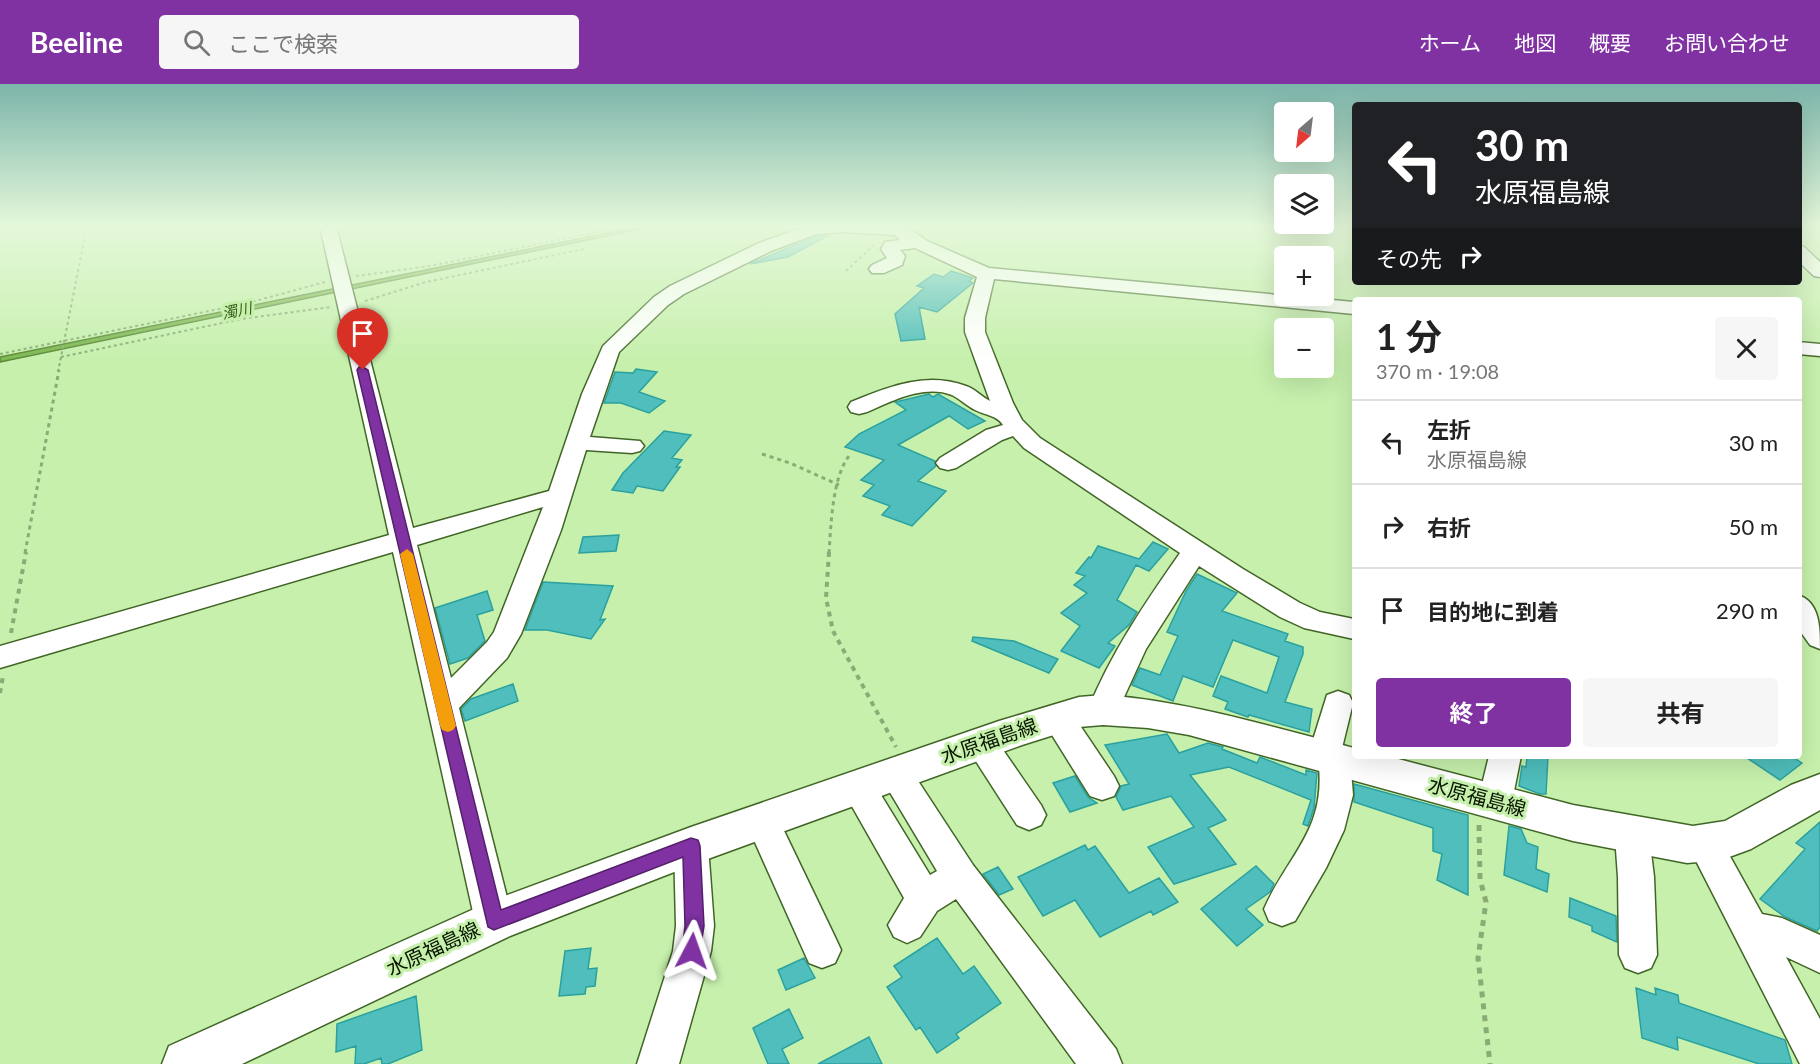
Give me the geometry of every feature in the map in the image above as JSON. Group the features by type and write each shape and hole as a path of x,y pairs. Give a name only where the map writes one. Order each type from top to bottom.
{"main road":[{"name":"水原福島線","path":"187,1064 494,921 762,820 981,743 1079,712 1102,710 1148,713 1189,720 1558,819 1632,836 1705,844 1734,837 1777,814 1799,799 1820,791"}],"street":[{"path":"339,272 494,921"},
{"path":"443,705 503,643 559,497 610,350 661,301 676,290 726,272"},
{"path":"1352,308 987,273 975,318 975,332 1013,421 1032,443 1195,551 1290,610 1314,621 1352,630"},
{"path":"1802,348 1820,350"},
{"path":"858,407 924,384 938,385 960,390 980,405 1013,421"},
{"path":"948,463 1013,421"},
{"path":"576,443 632,446"},
{"path":"3,656 544,499 559,497"},
{"path":"1102,710 1111,687 1135,644 1195,551"},
{"path":"1802,611 1820,638"},
{"path":"1802,646 1820,648"},
{"path":"1282,909 1322,842 1336,799 1329,757 1338,704"},
{"path":"1058,718 1102,786"},
{"path":"981,743 1029,815"},
{"path":"1487,799 1504,759"},
{"path":"887,776 916,912 960,876"},
{"path":"887,776 1101,1064"},
{"path":"762,820 822,950"},
{"path":"1632,836 1636,877 1638,955"},
{"path":"1705,844 1820,1060"},
{"path":"658,1064 692,951 695,926 691,846"},
{"path":"1750,929 1782,936 1820,955"}],"path":[{"path":"0,693 3,656 78,272"},
{"path":"60,357 241,319 409,272"},
{"path":"0,354 248,303 426,282 475,272"},
{"path":"762,454 790,463 839,485"},
{"path":"849,456 843,464 832,516 826,598 832,631 887,776"},
{"path":"1487,799 1480,879 1486,902 1479,958 1490,1064"}],"water":[{"name":"濁川","path":"417,272 435,272 0,362 0,357"}],"building":[{"path":"953,272 973,278 969,281 973,283 937,312 919,307 925,339 901,341 895,314 924,288 917,286 934,274 943,277"},
{"path":"636,369 657,372 639,392 665,401 649,413 621,403 604,403 615,372 633,373"},
{"path":"929,394 933,397 938,394 985,421 968,429 949,416 898,445 935,461 936,466 918,481 946,491 912,526 882,515 890,506 863,496 874,485 861,480 884,460 845,447 859,434 906,410 895,402"},
{"path":"664,431 691,435 672,458 682,460 676,467 680,467 663,491 637,486 633,493 612,490 623,473"},
{"path":"619,535 616,551 579,553 583,537"},
{"path":"1153,542 1168,549 1149,571 1136,565 1117,600 1137,612 1129,625 1108,643 1115,646 1099,668 1061,651 1080,626 1061,613 1087,593 1074,585 1085,576 1076,573 1089,557 1091,558 1098,546 1139,559"},
{"path":"1197,574 1237,593 1222,611 1288,634 1285,641 1303,647 1303,654 1285,702 1312,709 1309,732 1225,709 1228,702 1213,696 1221,676 1267,693 1279,657 1233,640 1213,687 1183,676 1173,701 1132,685 1140,668 1160,675 1178,636 1167,632 1186,591"},
{"path":"543,582 613,586 600,620 605,619 591,639 547,630 525,630"},
{"path":"487,591 493,610 477,615 485,641 468,658 450,664 435,608"},
{"path":"973,637 1014,641 1058,659 1049,673 972,641"},
{"path":"513,684 518,701 465,721 461,709 471,699"},
{"path":"1167,734 1179,753 1208,743 1223,747 1222,749 1257,763 1260,757 1306,775 1306,770 1317,773 1314,808 1308,826 1303,824 1311,800 1229,767 1190,775 1226,820 1208,828 1236,864 1174,884 1148,847 1194,827 1171,796 1123,810 1116,797 1121,786 1129,784 1105,745"},
{"path":"1527,759 1548,759 1546,794 1519,786 1522,766 1526,767"},
{"path":"1748,759 1796,759 1802,763 1780,780"},
{"path":"1075,776 1088,797 1097,803 1070,812 1053,783"},
{"path":"1354,784 1468,815 1468,895 1437,880 1442,854 1433,851 1433,828 1354,802"},
{"path":"1820,822 1820,927 1817,931 1785,917 1760,899 1805,849 1796,843"},
{"path":"1509,826 1521,829 1527,843 1538,847 1536,869 1549,874 1547,892 1504,875"},
{"path":"1085,845 1088,850 1095,846 1129,893 1159,878 1178,902 1153,915 1151,911 1100,937 1075,900 1043,916 1018,877"},
{"path":"1256,866 1274,884 1270,892 1246,909 1263,925 1237,946 1201,909"},
{"path":"998,867 1013,889 999,895 983,874"},
{"path":"1570,898 1616,916 1617,942 1592,931 1592,926 1569,917"},
{"path":"937,938 963,974 974,966 1001,1003 956,1034 959,1038 937,1053 920,1027 916,1030 887,987 902,977 894,966"},
{"path":"591,948 588,969 597,968 595,986 586,987 585,994 559,996 565,951"},
{"path":"804,958 815,978 786,990 778,970"},
{"path":"1636,988 1656,995 1655,988 1678,995 1679,1003 1785,1040 1792,1064 1759,1064 1677,1037 1678,1050 1642,1038"},
{"path":"416,996 422,1050 388,1064 382,1064 381,1058 364,1064 355,1064 356,1046 336,1052 337,1024"},
{"path":"789,1009 803,1038 782,1049 789,1064 768,1064 753,1028"},
{"path":"869,1037 882,1064 818,1064"}],"slow traffic":[{"path":"407,554 448,726"}],"route":[{"path":"363,370 494,921 691,846 695,926 692,951"}]}
